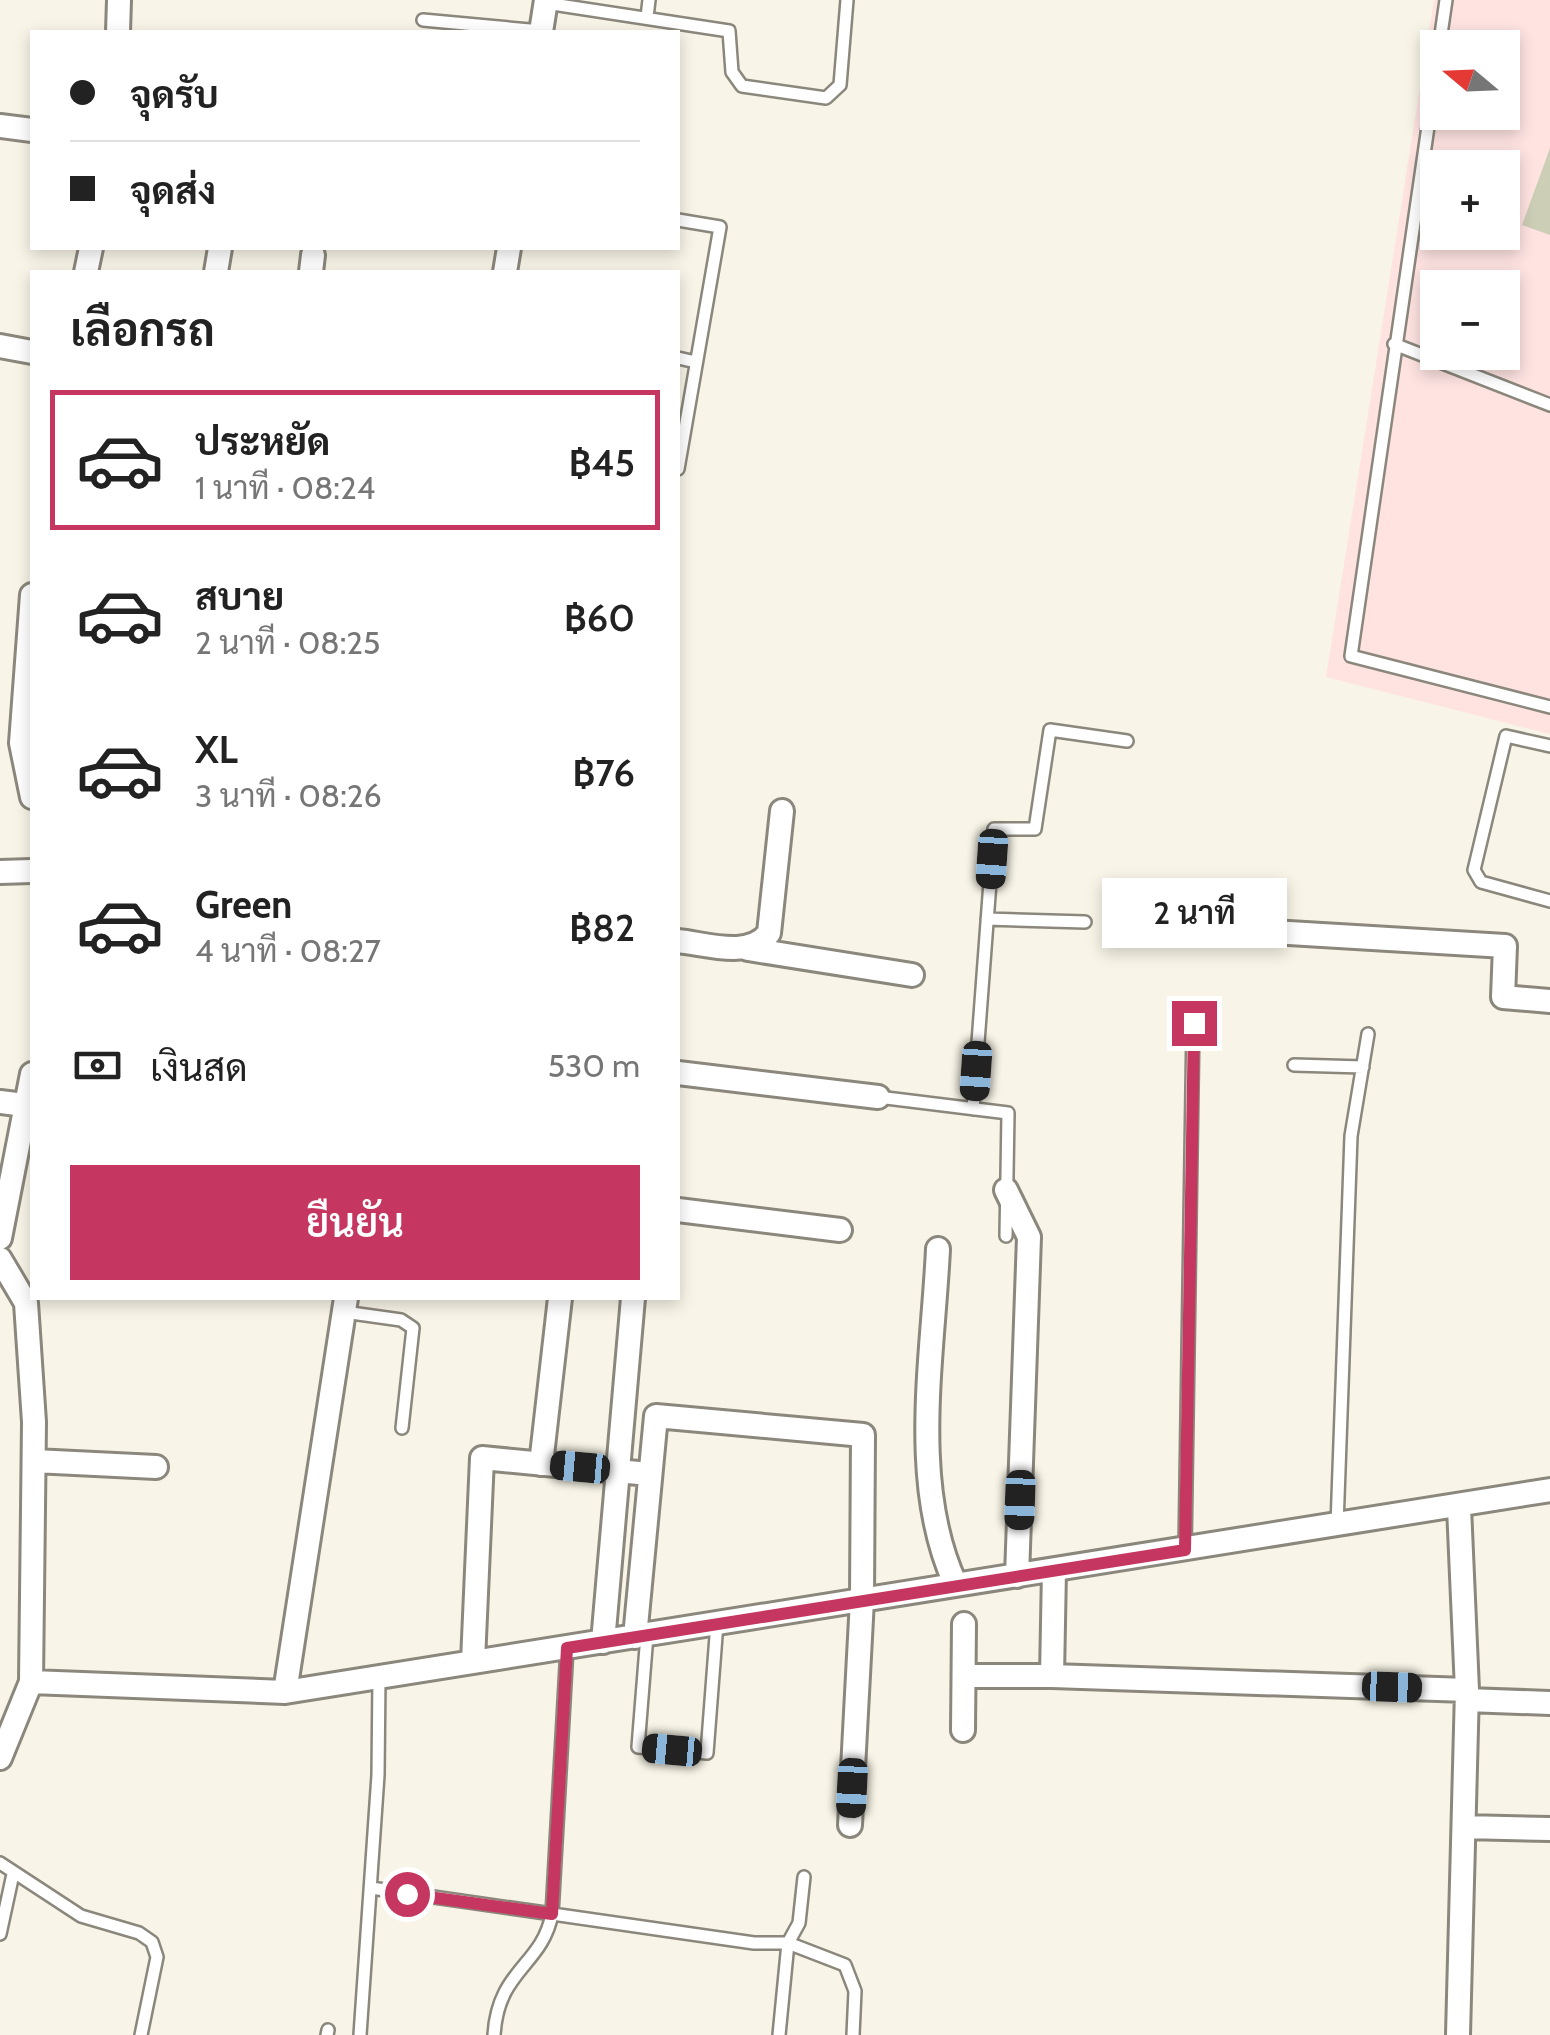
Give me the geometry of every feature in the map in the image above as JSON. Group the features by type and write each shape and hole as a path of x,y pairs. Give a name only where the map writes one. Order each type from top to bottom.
{"street":[{"path":"118,30 120,0"},
{"path":"541,30 546,1"},
{"path":"0,126 30,130"},
{"path":"0,346 30,352"},
{"path":"30,609 11,741 30,792"},
{"path":"748,949 760,945 769,933 782,811"},
{"path":"0,872 30,872"},
{"path":"1272,932 1506,946 1503,997 1550,1001"},
{"path":"680,941 912,975"},
{"path":"680,1073 878,1097"},
{"path":"0,1102 30,1105"},
{"path":"0,1238 30,1109"},
{"path":"1006,1190 1029,1237 1017,1576"},
{"path":"680,1210 840,1230"},
{"path":"938,1248 929,1449 935,1522 955,1583"},
{"path":"0,1259 26,1303 34,1461 31,1682 0,1758"},
{"path":"541,1464 560,1300"},
{"path":"603,1642 634,1300"},
{"path":"285,1692 345,1304"},
{"path":"641,1636 656,1416 863,1435 862,1600 850,1825"},
{"path":"472,1661 482,1458 650,1474"},
{"path":"34,1461 156,1467"},
{"path":"31,1682 285,1692 1550,1490"},
{"path":"1458,2035 1467,1695 1459,1507"},
{"path":"1052,1676 1054,1570"},
{"path":"963,1730 964,1624"},
{"path":"964,1676 1052,1676 1467,1695 1550,1703"},
{"path":"1464,1827 1550,1830"}],"lane":[{"path":"647,17 649,0"},
{"path":"546,1 730,31 732,72 742,86 826,98 840,84 846,0"},
{"path":"1442,30 1446,0"},
{"path":"423,20 521,30"},
{"path":"1427,130 1351,656 1550,706"},
{"path":"680,220 720,227 680,458"},
{"path":"1394,344 1550,405"},
{"path":"680,358 696,362"},
{"path":"973,1108 994,829 1036,829 1050,730 1126,741"},
{"path":"1550,746 1506,736 1474,870 1481,882 1550,901"},
{"path":"987,919 1085,922"},
{"path":"1185,1550 1194,1023"},
{"path":"1337,1525 1352,1136 1368,1034"},
{"path":"1294,1065 1363,1067"},
{"path":"878,1097 1008,1113 1006,1236"},
{"path":"345,1304 402,1320 413,1328 402,1428"},
{"path":"641,1636 638,1747 706,1753 716,1623"},
{"path":"494,2035 495,2013 506,1984 537,1948 552,1914 567,1648"},
{"path":"360,2035 371,1888 379,1677"},
{"path":"0,1863 82,1916 139,1933 152,1942 157,1957 141,2035"},
{"path":"0,1934 13,1874"},
{"path":"779,2035 788,1943 799,1923 804,1877"},
{"path":"371,1888 754,1943 788,1943 845,1966 855,1991 853,2035"}],"shaded area":[{"path":"1434,0 1550,0 1550,734 1326,677 1420,88 1420,130 1520,130 1520,30 1429,30"}],"green space":[{"path":"1550,148 1550,235 1522,225"}],"route":[{"path":"407,1894 552,1914 567,1648 955,1583 1185,1550 1194,1023"}]}
